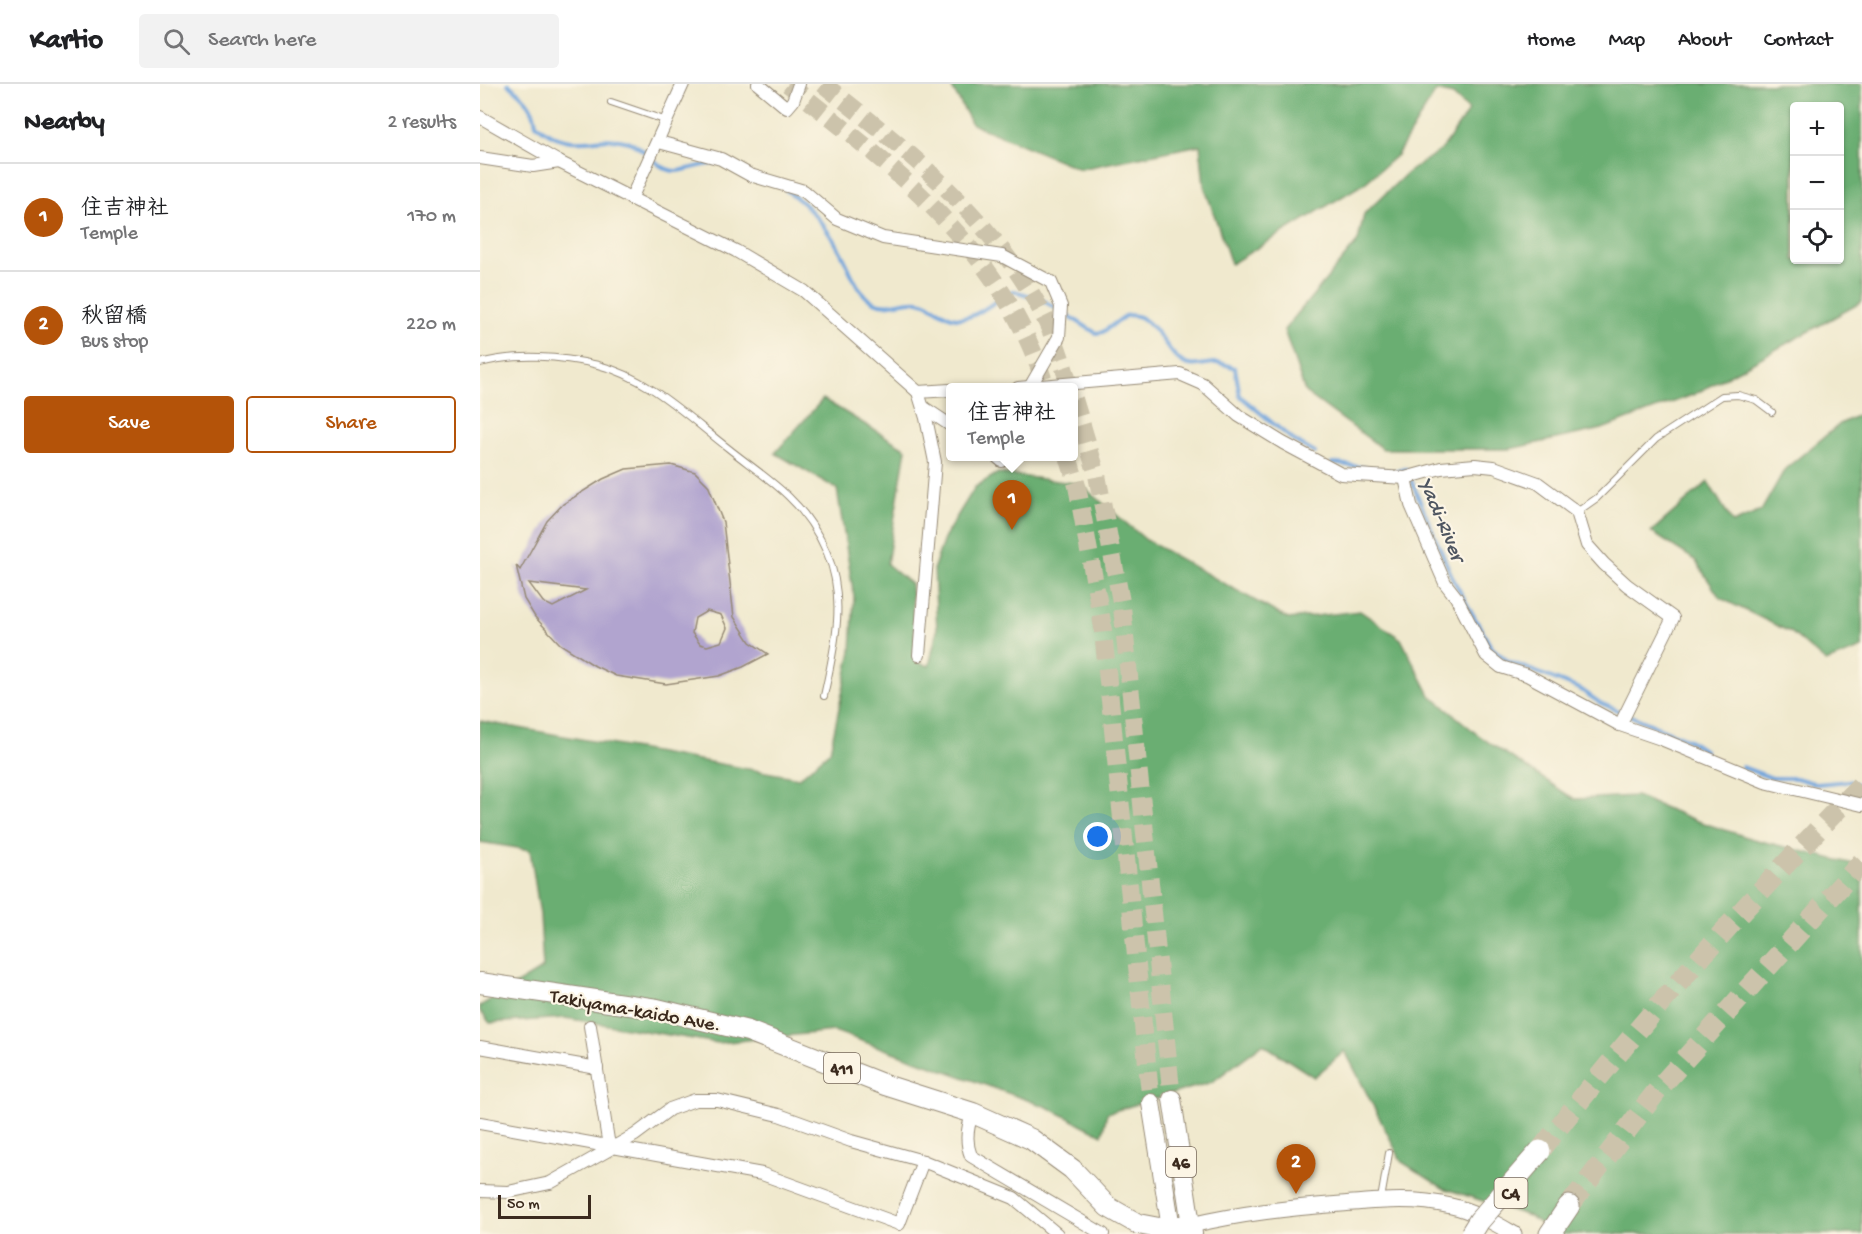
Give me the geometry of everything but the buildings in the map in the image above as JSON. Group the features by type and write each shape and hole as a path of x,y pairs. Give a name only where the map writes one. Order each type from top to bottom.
{"highway":[{"name":"Takiyama-kaido Ave.","path":"480,983 657,1009 717,1022 779,1042 885,1085 973,1113 1031,1139 1053,1153 1119,1216 1149,1227 1182,1230"},
{"name":"C4","path":"1471,1234 1479,1221 1540,1151 1483,1234"},
{"path":"1550,1234 1569,1206"}],"main road":[{"name":"46","path":"1173,1099 1182,1230"},
{"name":"46","path":"1151,1103 1182,1230"}],"street":[{"path":"631,199 683,84"},
{"path":"758,84 787,108 793,101 799,84"},
{"path":"480,117 559,162 736,251 804,291 918,392 935,462 919,655"},
{"path":"658,142 721,159 750,175 804,191 830,214 883,238 1002,256 1051,282 1061,313 1058,342 1027,383"},
{"path":"480,158 533,166 559,162"},
{"path":"1072,383 1179,374 1203,384 1239,416 1328,469 1359,477 1406,478 1422,471 1457,466 1494,467 1538,483 1577,512 1587,544 1627,585 1672,618 1620,725"},
{"path":"918,392 946,390"},
{"path":"923,407 946,422"},
{"path":"1406,478 1411,505 1445,583 1456,597 1486,655 1502,668 1535,679 1620,725 1661,739 1765,782 1862,805"},
{"path":"590,1026 608,1140 612,1148"},
{"path":"480,1047 597,1068"},
{"path":"480,1191 508,1192 550,1183 612,1148 670,1109 695,1100 717,1100 779,1115 851,1141 923,1161 1014,1198 1057,1234"},
{"path":"973,1113 968,1126 967,1140 971,1156 1103,1234"},
{"path":"480,1123 762,1174 899,1224 923,1161"},
{"path":"1182,1230 1256,1211 1381,1200 1427,1201 1453,1206 1474,1213 1514,1234"}],"lane":[{"path":"611,102 668,121"},
{"path":"480,363 515,357 549,359 598,365 629,378 656,391 789,497 811,522 828,554 835,584 836,640 824,696"},
{"path":"1577,512 1597,498 1656,439 1722,396 1738,395 1756,400 1772,412"},
{"path":"1381,1200 1389,1153"}],"green space":[{"path":"950,84 1862,84 1862,302 1695,394 1602,429 1510,449 1383,449 1305,392 1284,330 1358,241 1364,214 1407,173 1442,149 1469,110 1453,95 1436,91 1397,155 1365,183 1231,264 1204,185 1200,145 1080,169 972,124"},
{"path":"823,399 906,449 887,564 911,584 917,662 929,666 937,631 934,567 945,536 975,487 998,473 1080,484 1146,540 1288,619 1360,611 1401,639 1430,695 1482,738 1574,799 1636,796 1697,821 1753,839 1862,866 1862,1234 1555,1234 1529,1216 1443,1188 1402,1162 1345,1051 1314,1077 1263,1044 1212,1082 1107,1113 1102,1135 1047,1107 834,1031 718,1043 565,1018 490,1023 480,1011 480,1006 543,968 540,915 530,850 480,842 480,721 799,778 830,751 851,651 854,597 837,489 775,453"},
{"path":"1862,413 1862,648 1826,662 1792,633 1720,598 1695,560 1651,532 1708,482 1733,523 1761,511 1785,469 1840,424"}],"waterway":[{"name":"Yadi-River","path":"508,84 530,106 536,124 549,134 561,139 571,141 604,139 629,142 669,170 676,171 717,163"},
{"name":"Yadi-River","path":"787,191 803,203 823,225 839,249 862,293 874,302 885,305 919,301 948,316 960,318 976,314 1014,291 1040,299 1058,309"},
{"name":"Yadi-River","path":"1064,313 1096,333 1103,332 1125,316 1142,318 1182,362 1191,365 1219,363 1235,368 1240,396 1293,440 1315,453"},
{"name":"Yadi-River","path":"1332,463 1395,472 1406,469 1408,474"},
{"name":"Yadi-River","path":"1411,480 1453,579 1491,647 1508,661 1580,689 1600,703 1689,740 1705,751"},
{"name":"Yadi-River","path":"1742,767 1772,778 1796,778 1817,784 1849,781 1862,787"}],"tunnel":[{"path":"788,84 868,148 942,216 1003,294 1027,339 1044,383"},
{"path":"823,84 939,181 991,236 1014,266 1046,320 1068,383"},
{"path":"1078,412 1097,475 1122,607 1172,1099"},
{"path":"1070,461 1077,486 1102,622 1151,1103"},
{"path":"1540,1151 1616,1056 1696,963 1862,784"},
{"path":"1569,1206 1660,1087 1862,862"}],"place":[{"name":"住吉神社","path":"1012,530"},
{"name":"秋留橋","path":"1296,1194"}]}
